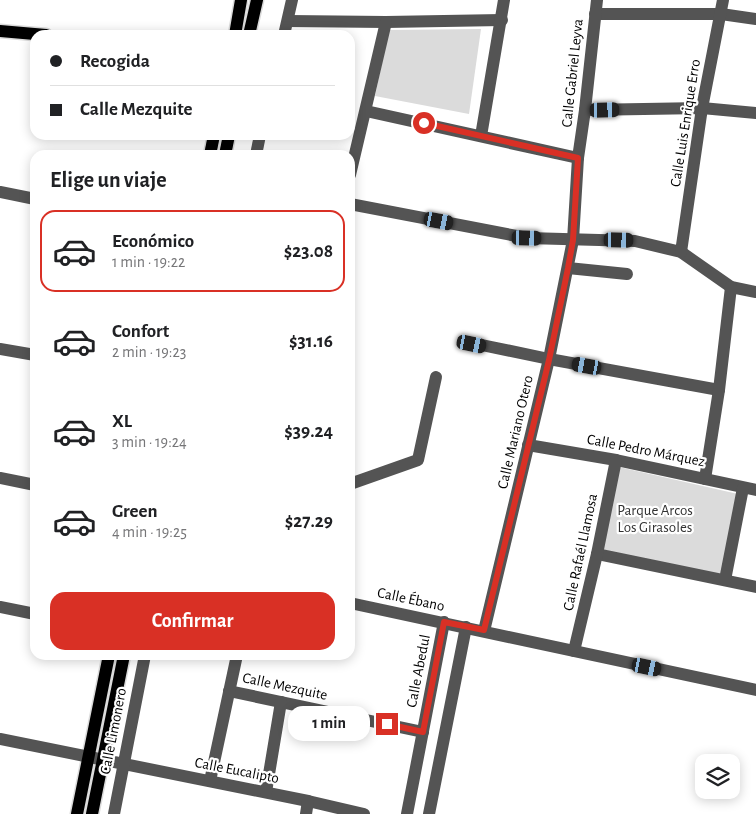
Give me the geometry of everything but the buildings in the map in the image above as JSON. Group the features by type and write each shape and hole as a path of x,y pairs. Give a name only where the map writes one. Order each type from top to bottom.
{"main road":[{"path":"236,30 241,0"},
{"path":"250,30 257,0"},
{"path":"0,31 30,34"},
{"path":"77,814 108,660"},
{"path":"92,814 123,660"}],"street":[{"path":"285,30 292,0"},
{"path":"481,136 504,0"},
{"name":"Calle Gabriel Leyva","path":"573,240 578,158 597,0"},
{"name":"Calle Luis Enrique Erro","path":"681,252 702,108 724,0"},
{"path":"595,14 721,14 756,19"},
{"path":"288,21 502,20"},
{"path":"355,155 386,22"},
{"path":"585,110 702,108 756,113"},
{"path":"366,111 578,158"},
{"path":"0,192 30,198"},
{"path":"355,205 527,238 635,241 681,252 731,287 756,292"},
{"name":"Calle Mariano Otero","path":"484,630 549,360 573,240"},
{"path":"568,268 627,274"},
{"path":"705,479 719,390 731,287"},
{"path":"472,344 549,360 719,390"},
{"path":"0,349 30,355"},
{"path":"355,482 418,460 436,377"},
{"name":"Calle Pedro Márquez","path":"528,445 616,460 750,489"},
{"name":"Calle Rafaél Llamosa","path":"574,651 597,554 616,460"},
{"path":"0,478 30,484"},
{"path":"725,580 750,489"},
{"path":"597,554 756,587"},
{"name":"Calle Ébano","path":"355,604 484,630 756,690"},
{"path":"0,607 30,613"},
{"name":"Calle Abedul","path":"407,814 444,622"},
{"path":"429,814 466,627"},
{"name":"Calle Limonero","path":"114,814 144,660"},
{"path":"210,781 235,660"},
{"name":"Calle Mezquite","path":"229,691 423,732"},
{"path":"266,792 281,702"},
{"name":"Calle Eucalipto","path":"0,739 266,792 364,814"},
{"path":"306,814 308,801"}],"green space":[{"path":"481,29 469,114 375,96 389,30"},
{"name":"Parque Arcos Los Girasoles","path":"619,467 738,494 722,577 600,550"}],"route":[{"path":"387,724 423,732 444,622 484,630 549,360 573,240 578,158 424,123"}]}
